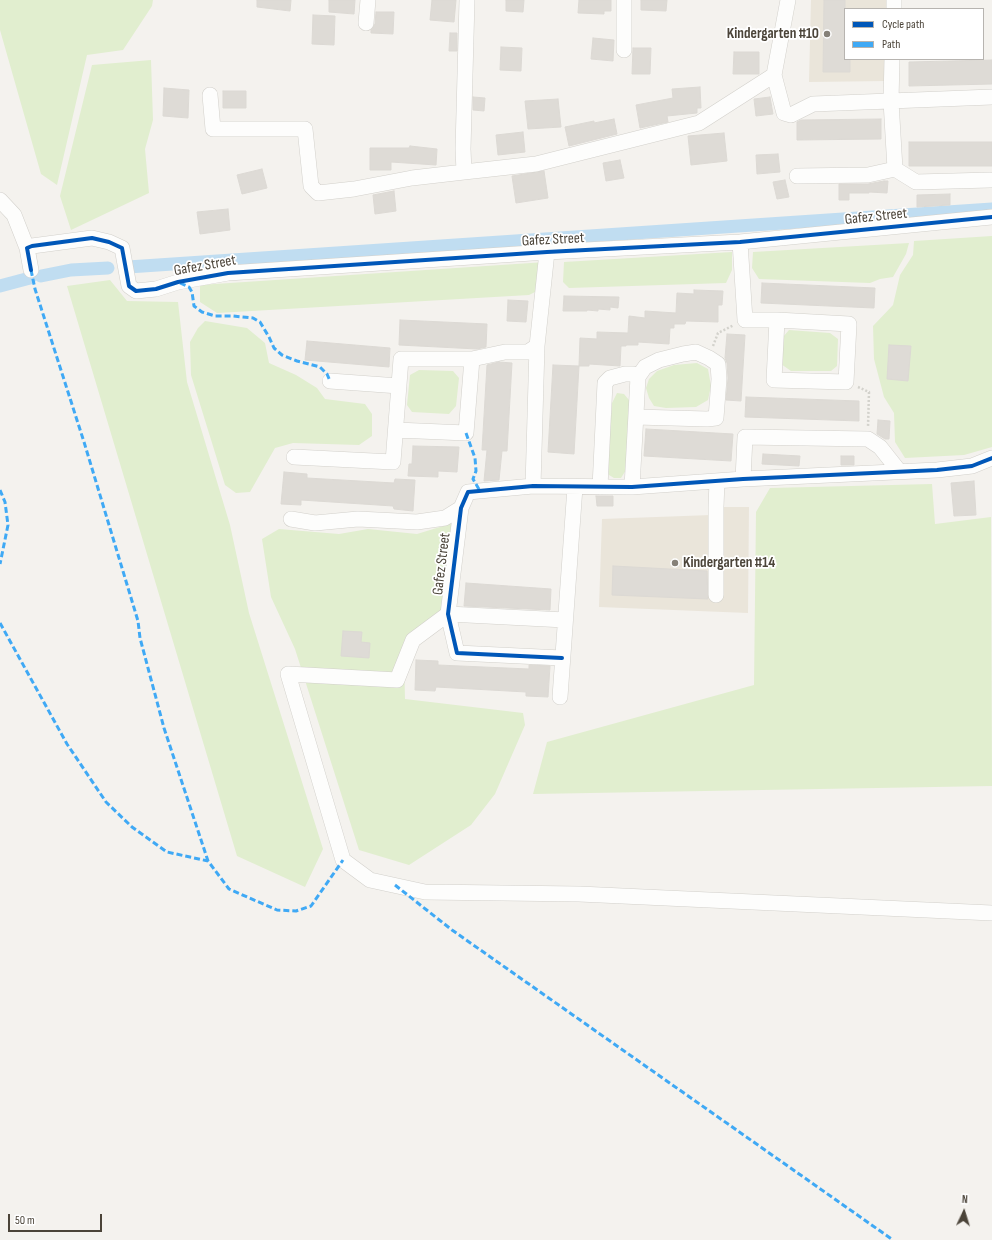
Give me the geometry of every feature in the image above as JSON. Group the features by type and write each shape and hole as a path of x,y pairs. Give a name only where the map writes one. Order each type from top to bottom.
{"street":[{"path":"366,23 368,0"},
{"path":"464,172 463,149 467,0"},
{"path":"624,0 624,50"},
{"path":"788,0 774,75 784,113 791,114 813,104 992,96"},
{"path":"892,60 891,101 895,169"},
{"path":"210,95 213,129 305,129 311,186 318,193 354,189 412,178 536,164 699,123 774,75"},
{"path":"797,176 868,175 895,169 916,182 990,180"},
{"path":"0,200 14,215 27,248 31,270"},
{"name":"Gafez Street","path":"27,248 32,246 92,238 110,242 122,248 129,286 136,291 156,290 178,282 228,273 547,252 740,242 992,217"},
{"path":"740,242 745,320 777,320 849,324 846,382 774,380 777,320"},
{"path":"533,486 537,346 547,252"},
{"path":"294,457 393,462 401,359 472,359 505,352 528,352 537,346"},
{"path":"632,487 638,378 645,367 659,360 696,352 718,364 716,418 636,417"},
{"path":"396,430 466,433 472,359"},
{"path":"600,487 605,383 610,378 625,374 633,374 638,378"},
{"path":"330,382 399,386"},
{"path":"743,479 745,437 868,439 880,447 899,471"},
{"name":"Gafez Street","path":"562,658 456,653 448,614 461,508 468,492 533,486 632,487 743,479 937,470 972,466 992,458"},
{"path":"716,595 717,481"},
{"path":"560,697 575,487"},
{"path":"291,519 315,523 358,520 417,522 445,518 461,508"},
{"path":"565,620 448,614 413,640 397,680 288,674 343,860 370,880 425,892 579,894 992,913"}],"path":[{"path":"709,358 718,333 745,320"},
{"path":"846,382 869,392 868,439"}],"shaded area":[{"name":"Kindergarten #10","path":"811,0 888,0 888,8 844,8 844,60 887,60 887,81 809,82"},
{"name":"Kindergarten #14","path":"711,507 749,507 748,613 599,607 602,519 711,515"}],"green space":[{"path":"0,0 153,0 152,6 123,50 87,55 57,185 41,174 0,30"},
{"path":"151,60 153,120 145,149 149,193 71,230 60,196 92,65"},
{"path":"992,236 992,447 964,455 905,458 895,442 894,413 884,397 874,359 873,326 893,305 900,275 913,255 914,241"},
{"path":"909,243 906,254 893,277 880,279 870,283 759,279 752,268 753,252"},
{"path":"732,252 732,270 726,283 569,288 563,282 564,262"},
{"path":"546,262 545,287 529,295 217,313 200,302 200,285"},
{"path":"110,280 127,301 178,302 187,382 230,525 249,613 323,849 305,887 237,856 67,286"},
{"path":"205,321 247,328 265,343 269,363 296,375 317,388 325,399 365,404 372,414 372,436 359,445 293,443 275,448 250,492 236,493 225,485 191,375 190,342 198,328"},
{"path":"789,330 830,333 838,339 837,366 831,371 791,371 781,364 783,337"},
{"path":"697,363 708,369 711,386 708,400 696,407 666,408 654,406 649,398 646,388 649,379 657,371 674,365"},
{"path":"419,370 453,371 459,378 456,406 449,414 412,412 407,405 410,375"},
{"path":"617,393 624,394 629,400 630,417 626,470 621,478 614,478 609,475 607,468 612,403"},
{"path":"932,484 935,524 991,517 992,786 533,794 547,742 754,685 756,512 770,488"},
{"path":"453,523 452,597 404,657 405,699 523,713 525,725 495,794 471,825 409,865 359,850 295,649 271,597 262,539 279,529 339,534 368,529 417,534"}],"building":[{"path":"257,0 291,0 290,11 257,7"},
{"path":"329,0 355,0 354,14 329,12"},
{"path":"432,0 456,0 454,22 430,20"},
{"path":"506,0 524,0 523,12 506,11"},
{"path":"579,0 611,0 611,11 604,11 604,14 578,13"},
{"path":"641,0 667,0 666,11 641,10"},
{"path":"824,0 845,0 844,60 850,60 850,72 823,72"},
{"path":"376,12 394,12 393,34 371,33 371,30 375,24"},
{"path":"313,15 335,16 334,45 312,44"},
{"path":"450,33 457,33 457,51 449,51"},
{"path":"593,38 614,40 613,61 591,59"},
{"path":"501,47 522,48 521,71 500,70"},
{"path":"633,48 651,48 650,74 632,74"},
{"path":"734,52 759,52 759,74 733,74"},
{"path":"992,60 992,84 909,86 909,62"},
{"path":"700,87 701,108 697,108 697,113 667,116 668,122 640,128 636,105 673,98 672,89"},
{"path":"164,88 189,90 188,118 163,116"},
{"path":"223,91 246,91 246,108 223,108"},
{"path":"473,97 485,98 484,111 473,110"},
{"path":"770,97 773,114 756,116 754,99"},
{"path":"558,99 561,127 528,129 525,101"},
{"path":"614,119 617,134 569,146 565,127 594,121 594,123"},
{"path":"881,119 881,139 797,140 797,122 801,120"},
{"path":"523,132 525,152 498,155 496,135"},
{"path":"724,133 727,161 691,165 688,136"},
{"path":"909,142 992,142 992,166 909,166"},
{"path":"410,146 437,149 436,165 391,162 391,170 370,170 370,148 409,148"},
{"path":"778,154 780,172 757,174 756,155"},
{"path":"620,160 624,178 606,181 603,163"},
{"path":"262,169 267,188 242,194 237,175"},
{"path":"544,171 548,198 516,203 512,176"},
{"path":"785,180 789,197 777,199 773,182"},
{"path":"888,181 887,193 849,193 849,200 839,200 839,184 868,184"},
{"path":"394,191 396,211 375,214 373,195"},
{"path":"950,194 950,205 917,207 917,195"},
{"path":"228,209 230,230 200,234 197,212"},
{"path":"762,283 875,288 874,308 761,303"},
{"path":"694,290 723,291 722,305 718,305 718,322 686,321 685,324 674,324 674,328 670,328 669,344 638,342 638,345 621,346 620,366 589,364 589,366 579,366 580,338 597,339 597,332 628,333 629,316 645,318 645,311 676,313 677,293 694,294"},
{"path":"564,296 619,297 618,308 610,307 610,310 598,309 598,311 563,311"},
{"path":"508,300 528,301 526,322 507,321"},
{"path":"400,320 487,324 486,347 477,349 399,345"},
{"path":"727,334 745,335 741,401 726,400 728,378 727,363 725,358"},
{"path":"307,341 390,348 389,367 305,360"},
{"path":"889,345 911,346 908,381 887,379"},
{"path":"499,362 512,363 507,451 502,451 499,480 484,481 487,450 482,450 487,365"},
{"path":"553,365 579,366 574,454 548,452"},
{"path":"746,397 859,401 859,421 745,417"},
{"path":"878,420 890,421 889,439 885,439 877,434"},
{"path":"646,429 733,434 731,461 644,456"},
{"path":"413,446 459,447 457,472 438,471 438,477 408,476 409,464 412,464"},
{"path":"763,454 800,456 799,466 762,464"},
{"path":"841,456 854,456 854,465 841,465"},
{"path":"284,472 307,474 307,478 394,483 395,479 415,480 413,511 394,509 393,506 301,500 301,505 281,504"},
{"path":"974,481 976,515 954,516 951,483"},
{"path":"596,496 613,496 613,506 597,506"},
{"path":"613,566 707,571 708,599 612,595"},
{"path":"466,583 551,589 550,610 464,606"},
{"path":"343,631 362,632 361,642 370,643 369,658 341,656"},
{"path":"416,660 438,661 438,665 529,669 529,665 550,666 548,697 526,696 526,692 436,687 435,691 415,690"}],"waterway":[{"path":"128,267 992,209"},
{"path":"41,276 71,270 108,268"},
{"path":"0,286 30,278"}],"marked path":[{"path":"31,270 35,289 84,442 138,621 140,638 164,728 208,861"},
{"path":"180,283 189,287 192,292 194,306 202,312 215,316 253,318 260,322 274,348 282,355 297,361 320,367 327,374 330,381"},
{"path":"466,433 475,458 476,471 473,479 480,491"},
{"path":"0,490 5,502 8,525 0,564"},
{"path":"0,623 67,744 106,802 132,827 167,852 208,861 229,889 277,910 296,911 311,906 343,860"},
{"path":"395,885 452,930 893,1240"}],"cycle path":[{"path":"31,270 27,248 32,246 92,238 109,242 122,248 129,286 136,291 156,289 178,282 228,273 547,252 740,242 992,217"},
{"path":"562,658 457,653 448,614 461,508 468,492 533,486 632,487 743,479 937,470 972,466 992,458"}],"place":[{"name":"Kindergarten #10","path":"827,34"},
{"name":"Kindergarten #14","path":"675,563"}]}
